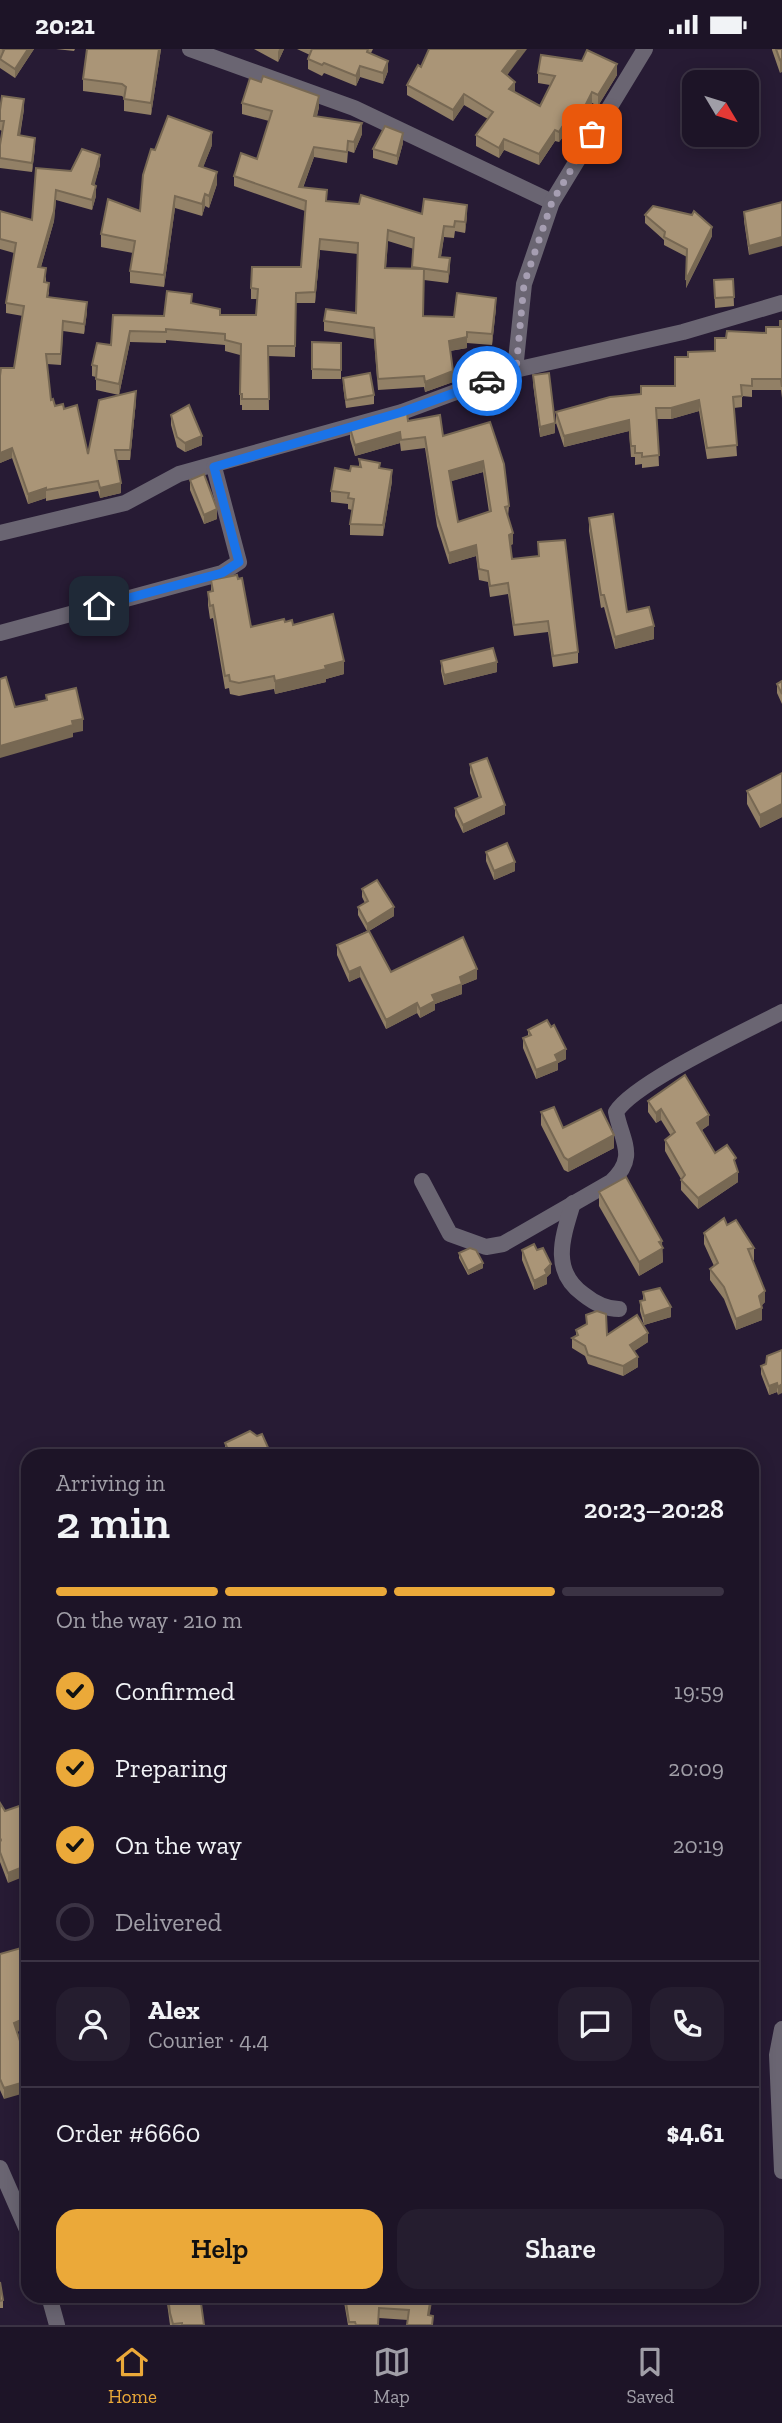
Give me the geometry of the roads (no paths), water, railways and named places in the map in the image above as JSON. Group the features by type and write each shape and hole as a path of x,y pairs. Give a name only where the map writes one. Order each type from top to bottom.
{"street":[{"path":"190,49 354,108 552,202"},
{"path":"516,370 524,284 552,202 645,49"},
{"path":"0,533 125,503 179,474 214,467 402,412 516,370 683,333 782,303"},
{"path":"0,632 222,573 239,562 214,467"},
{"path":"422,1181 450,1234 485,1247 503,1244 611,1182 624,1170 628,1150 616,1112 620,1104 655,1080 782,1012"},
{"path":"573,1203 561,1246 561,1264 570,1285 603,1306 619,1309"},
{"path":"782,2029 778,2055 782,2171"},
{"path":"0,2168 21,2216"},
{"path":"51,2303 57,2325"}]}
